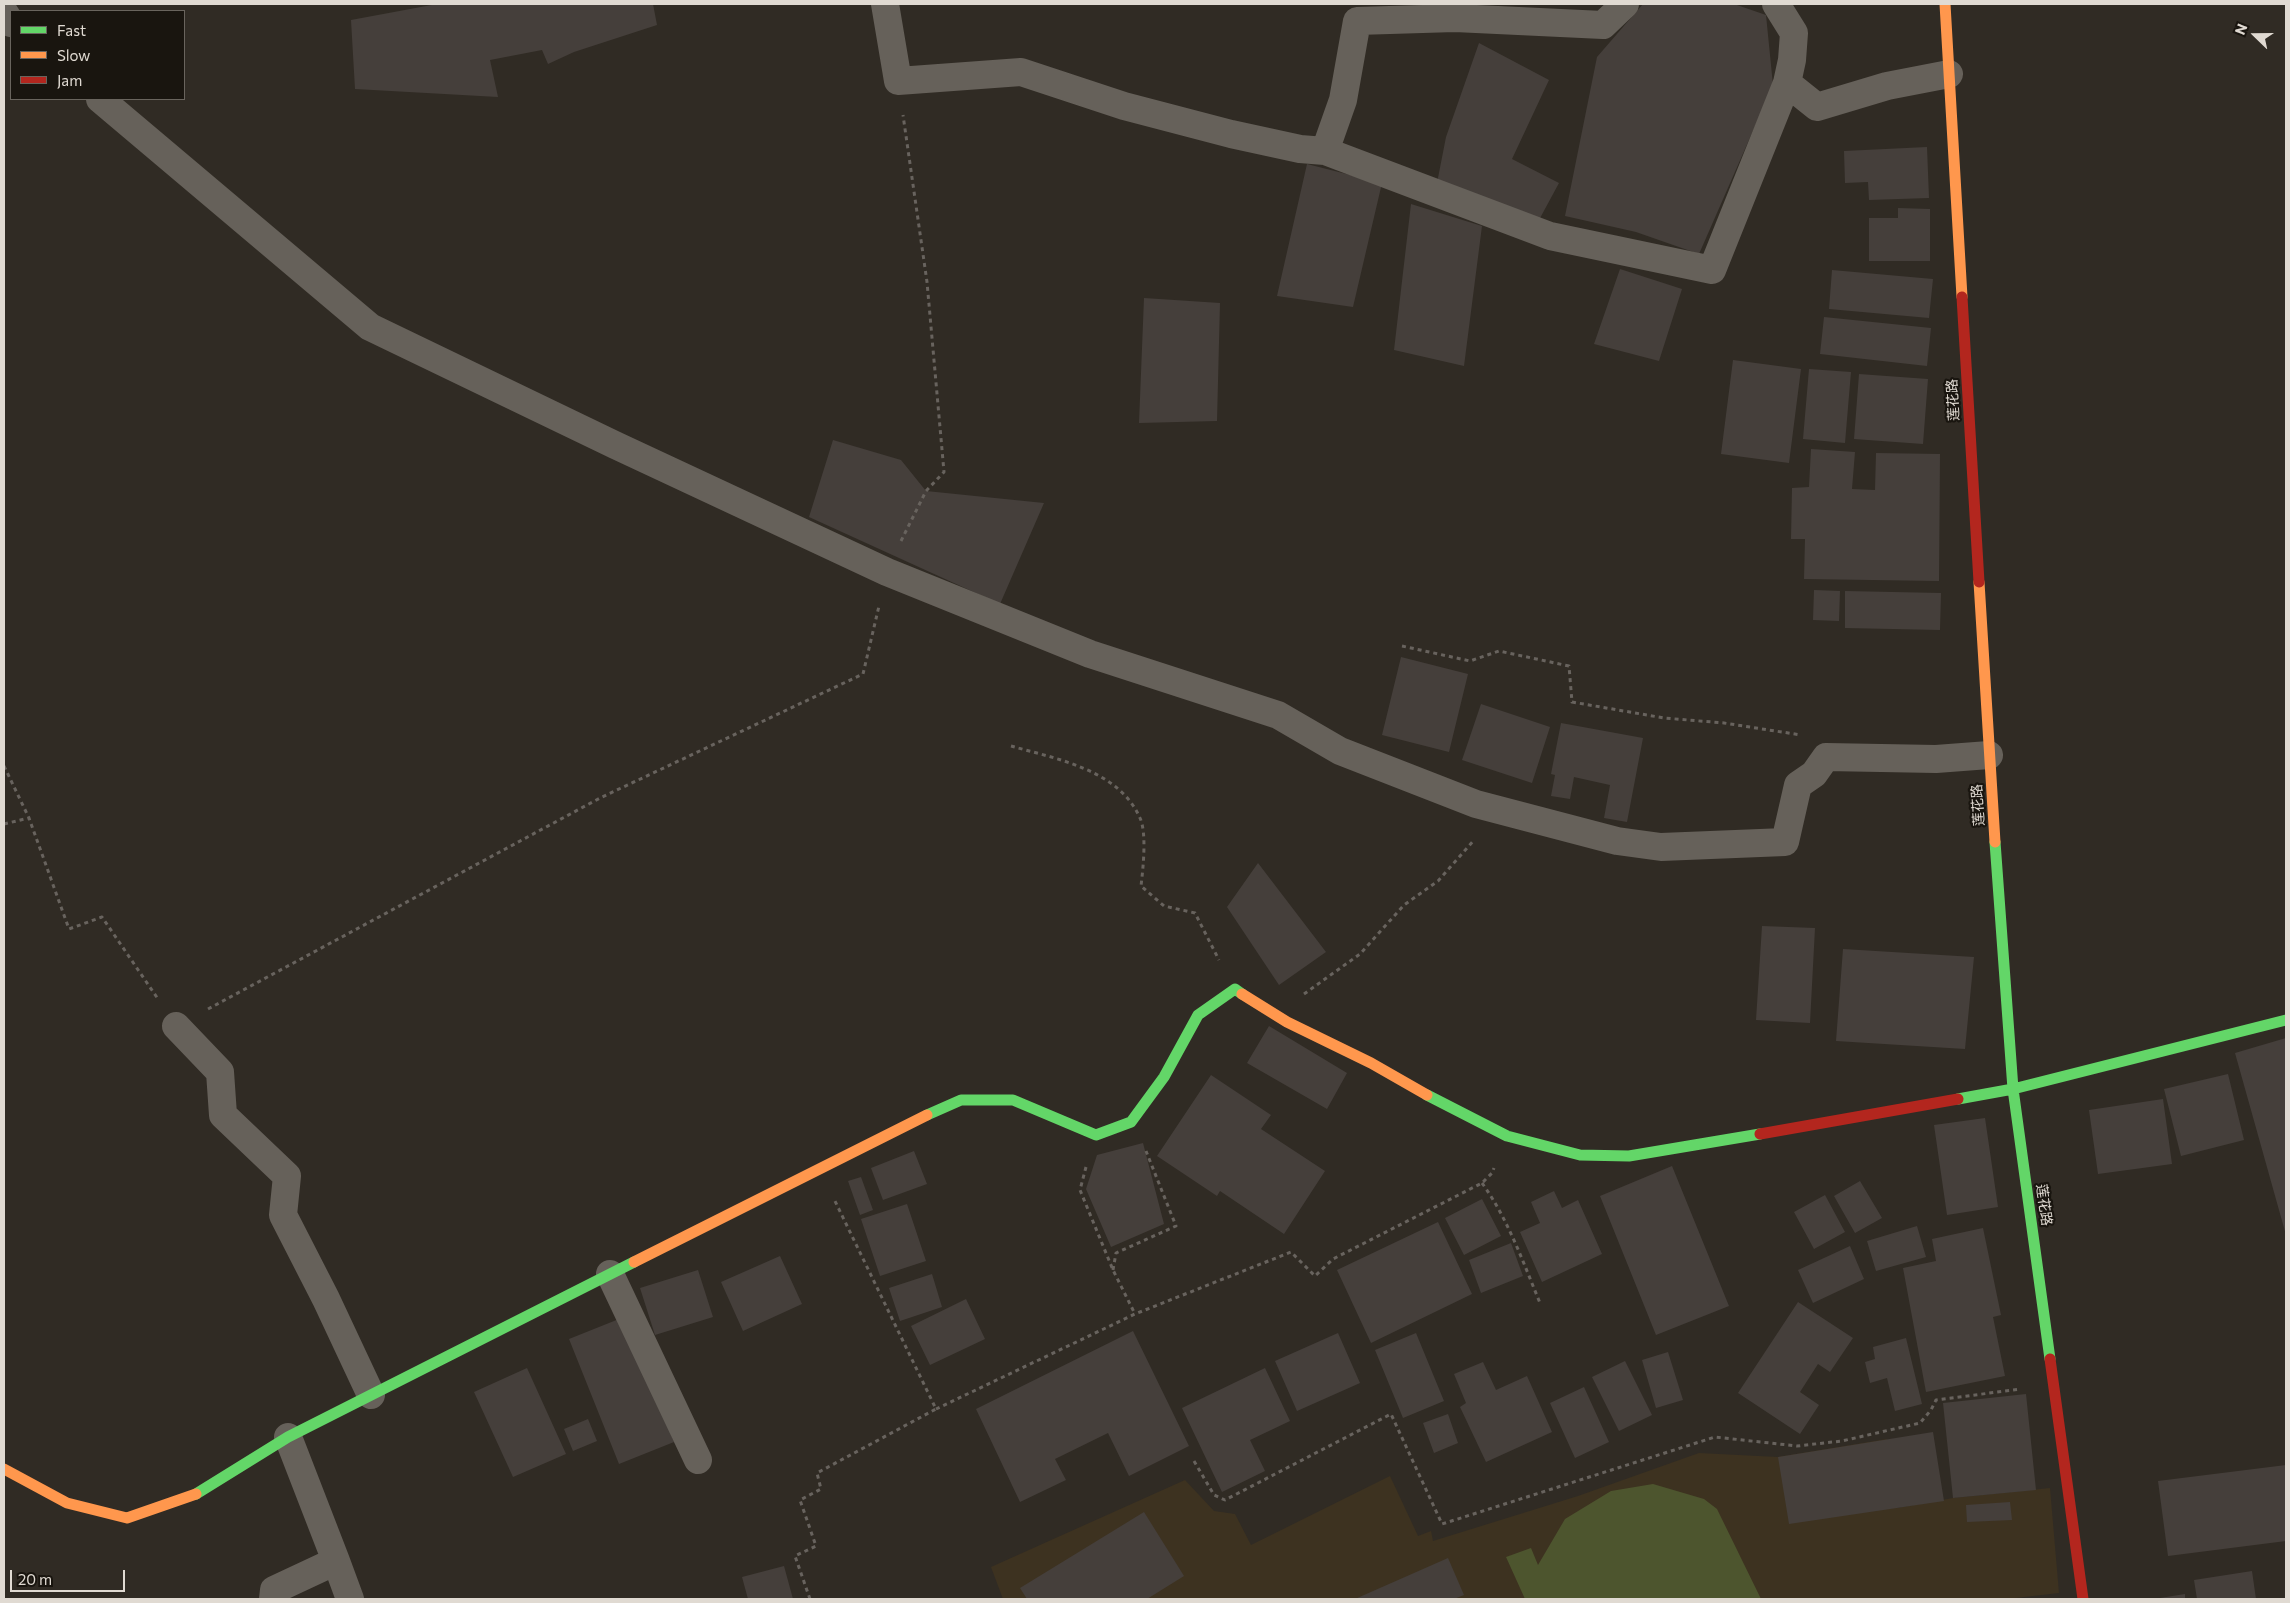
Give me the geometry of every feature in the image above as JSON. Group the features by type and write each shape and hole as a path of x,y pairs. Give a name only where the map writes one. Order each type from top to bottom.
{"street":[{"path":"885,4 898,81 1021,72 1124,106 1222,132 1300,149 1325,151 1550,236 1712,270 1787,83 1792,60 1794,33 1776,4"},
{"path":"1325,151 1343,100 1357,21 1454,11 1603,25 1625,4"},
{"name":"莲花路","path":"1945,4 1989,755 2013,1089 2083,1599"},
{"path":"1787,83 1817,107 1887,86 1949,74"},
{"path":"101,100 370,327 607,441 887,572 1090,654 1278,715 1340,750 1476,804 1617,841 1661,847 1784,842 1798,785 1814,774 1826,757 1936,759 1989,755"},
{"path":"4,1469 67,1503 127,1518 202,1492 288,1437 900,1127 961,1100 1013,1100 1096,1135 1131,1122 1164,1077 1198,1015 1235,990 1287,1022 1371,1063 1417,1090 1507,1136 1580,1155 1629,1156 2013,1089 2286,1020"},
{"path":"176,1026 220,1072 223,1115 287,1176 283,1215 326,1299 371,1395"},
{"path":"610,1274 698,1460"},
{"path":"288,1437 350,1599"},
{"path":"273,1599 274,1590 336,1561"}],"path":[{"path":"4,766 29,818 68,929 102,917 176,1026 600,798 863,674 887,572 926,491 944,472 927,282 898,81"},
{"path":"1402,646 1470,661 1499,651 1568,666 1572,702 1664,718 1724,723 1800,734 1826,757"},
{"path":"1011,746 1089,770 1124,792 1141,819 1144,858 1142,886 1164,906 1195,913 1235,990"},
{"path":"1287,1022 1305,992 1360,954 1404,905 1438,881 1482,830 1467,823 1476,804"},
{"path":"4,824 29,818"},
{"path":"1113,1270 1116,1253 1176,1226 1142,1138 1131,1122"},
{"path":"1096,1135 1080,1190 1113,1270 1135,1314"},
{"path":"810,1599 796,1556 816,1546 800,1500 821,1489 816,1473 936,1409 1135,1314 1292,1252 1315,1276 1333,1259 1482,1184 1492,1173 1507,1136"},
{"path":"819,1168 936,1409"},
{"path":"1482,1184 1495,1201 1540,1303"},
{"path":"1194,1461 1214,1495 1225,1500 1391,1414 1442,1524 1715,1438 1796,1446 1842,1441 1920,1423 1931,1410 1936,1400 2054,1385"}],"shaded area":[{"path":"1887,1439 1897,1508 1953,1498 2050,1488 2059,1593 2007,1599 1003,1599 991,1567 1185,1480 1214,1511 1235,1514 1251,1545 1390,1476 1418,1536 1431,1531 1433,1541 1578,1496 1699,1453 1778,1457"}],"green space":[{"path":"1653,1484 1704,1499 1717,1509 1761,1599 1525,1599 1506,1557 1531,1548 1538,1565 1565,1519 1611,1491"}],"building":[{"path":"437,4 653,4 657,25 574,52 548,64 542,50 490,60 498,97 355,89 351,20"},
{"path":"1643,4 1734,4 1766,15 1773,85 1699,254 1636,232 1565,216 1597,57"},
{"path":"1479,43 1549,80 1512,159 1559,183 1539,220 1437,183 1446,137"},
{"path":"1927,147 1929,198 1869,200 1868,182 1845,183 1844,151"},
{"path":"1307,164 1382,183 1353,307 1277,296"},
{"path":"1411,204 1482,226 1464,366 1394,350"},
{"path":"1898,208 1930,209 1930,261 1869,261 1869,218 1898,218"},
{"path":"1620,269 1682,289 1659,361 1594,344"},
{"path":"1832,270 1933,279 1929,318 1829,309"},
{"path":"1144,298 1220,303 1217,421 1139,423"},
{"path":"1824,317 1931,328 1927,366 1820,354"},
{"path":"1733,360 1801,369 1789,463 1721,454"},
{"path":"1809,369 1851,372 1845,443 1803,439"},
{"path":"1859,374 1928,379 1923,444 1854,439"},
{"path":"833,440 901,460 926,491 1044,503 1000,604 809,517"},
{"path":"1811,449 1855,452 1852,489 1875,490 1876,453 1940,454 1939,581 1804,579 1805,539 1791,539 1792,488 1809,487"},
{"path":"1814,590 1840,591 1839,621 1813,620"},
{"path":"1845,591 1941,593 1940,630 1845,628"},
{"path":"1401,657 1468,674 1449,752 1382,735"},
{"path":"1481,704 1550,727 1532,783 1462,760"},
{"path":"1561,723 1643,738 1627,822 1604,818 1610,785 1574,777 1570,799 1551,796 1555,775 1551,774"},
{"path":"1258,863 1326,952 1279,985 1227,907"},
{"path":"1762,926 1815,928 1810,1023 1756,1020"},
{"path":"1843,949 1974,957 1965,1049 1836,1041"},
{"path":"1269,1026 1347,1073 1327,1109 1247,1063"},
{"path":"2286,1038 2286,1235 2235,1053"},
{"path":"2228,1074 2244,1140 2181,1156 2164,1089"},
{"path":"1211,1075 1271,1115 1261,1129 1325,1171 1284,1234 1220,1191 1217,1196 1157,1156"},
{"path":"2163,1099 2172,1164 2098,1174 2089,1110"},
{"path":"1985,1118 1998,1207 1947,1215 1934,1125"},
{"path":"1143,1143 1164,1224 1111,1247 1086,1189 1097,1155"},
{"path":"914,1151 927,1184 883,1200 871,1168"},
{"path":"1672,1166 1729,1306 1656,1335 1600,1196"},
{"path":"861,1177 873,1210 860,1215 848,1181"},
{"path":"1860,1181 1882,1218 1855,1233 1834,1196"},
{"path":"1554,1191 1562,1208 1578,1200 1602,1254 1542,1282 1520,1232 1540,1223 1531,1202"},
{"path":"1825,1195 1845,1232 1814,1249 1794,1212"},
{"path":"1482,1199 1501,1236 1464,1255 1445,1218"},
{"path":"907,1204 926,1261 880,1276 861,1219"},
{"path":"1438,1222 1472,1294 1371,1343 1337,1270"},
{"path":"1917,1226 1926,1257 1876,1271 1867,1241"},
{"path":"1983,1228 2001,1315 1993,1317 2005,1376 1926,1392 1903,1268 1936,1261 1932,1239"},
{"path":"1511,1243 1523,1276 1481,1293 1469,1260"},
{"path":"1850,1246 1864,1279 1813,1303 1798,1270"},
{"path":"780,1256 802,1304 743,1331 721,1282"},
{"path":"698,1270 713,1317 655,1335 640,1288"},
{"path":"932,1274 942,1307 900,1321 889,1288"},
{"path":"966,1299 985,1339 930,1365 911,1326"},
{"path":"1798,1302 1853,1338 1830,1372 1818,1364 1800,1392 1819,1405 1800,1434 1738,1393"},
{"path":"624,1317 674,1442 619,1464 569,1339"},
{"path":"1133,1331 1189,1446 1129,1476 1108,1433 1055,1459 1066,1480 1020,1502 976,1409"},
{"path":"1338,1333 1360,1383 1297,1411 1275,1361"},
{"path":"1416,1333 1444,1401 1403,1418 1375,1350"},
{"path":"1906,1338 1922,1404 1895,1411 1887,1378 1870,1383 1865,1362 1875,1359 1873,1347"},
{"path":"1668,1352 1683,1400 1656,1408 1642,1360"},
{"path":"1625,1361 1652,1415 1619,1431 1592,1377"},
{"path":"1483,1362 1496,1390 1527,1376 1552,1432 1486,1462 1460,1407 1466,1403 1454,1374"},
{"path":"527,1368 566,1454 513,1477 474,1392"},
{"path":"1265,1368 1290,1421 1250,1440 1265,1471 1222,1492 1182,1408"},
{"path":"1584,1387 1609,1442 1575,1458 1550,1403"},
{"path":"2026,1394 2036,1490 1953,1498 1943,1403"},
{"path":"1448,1414 1458,1443 1434,1453 1423,1423"},
{"path":"588,1419 597,1441 573,1451 564,1429"},
{"path":"1933,1432 1944,1501 1789,1524 1778,1457"},
{"path":"2286,1465 2286,1541 2168,1556 2158,1481"},
{"path":"2010,1502 2012,1520 1967,1522 1966,1505"},
{"path":"1144,1512 1184,1576 1147,1599 1027,1599 1020,1588"},
{"path":"1448,1558 1464,1595 1454,1599 1355,1599"},
{"path":"784,1566 793,1599 748,1599 742,1577"},
{"path":"2252,1571 2256,1599 2197,1599 2194,1580"},
{"path":"2185,1594 2185,1599 2160,1598"}],"traffic: fast":[{"path":"1995,842 2013,1089 2050,1359"},
{"path":"927,1115 961,1100 1013,1100 1096,1135 1131,1122 1164,1077 1198,1015 1235,989 1242,994"},
{"path":"1958,1099 2013,1089 2286,1020"},
{"path":"1427,1095 1507,1136 1580,1155 1629,1156 1760,1134"},
{"path":"196,1494 288,1437 634,1262"}],"traffic: slow":[{"path":"1945,4 1962,297"},
{"path":"1979,582 1995,842"},
{"path":"1242,994 1287,1022 1371,1063 1427,1095"},
{"path":"634,1262 927,1115"},
{"path":"4,1469 67,1503 127,1518 196,1494"}],"traffic: jam":[{"path":"1962,297 1979,582"},
{"path":"1760,1134 1958,1099"},
{"path":"2050,1359 2083,1599"}]}
